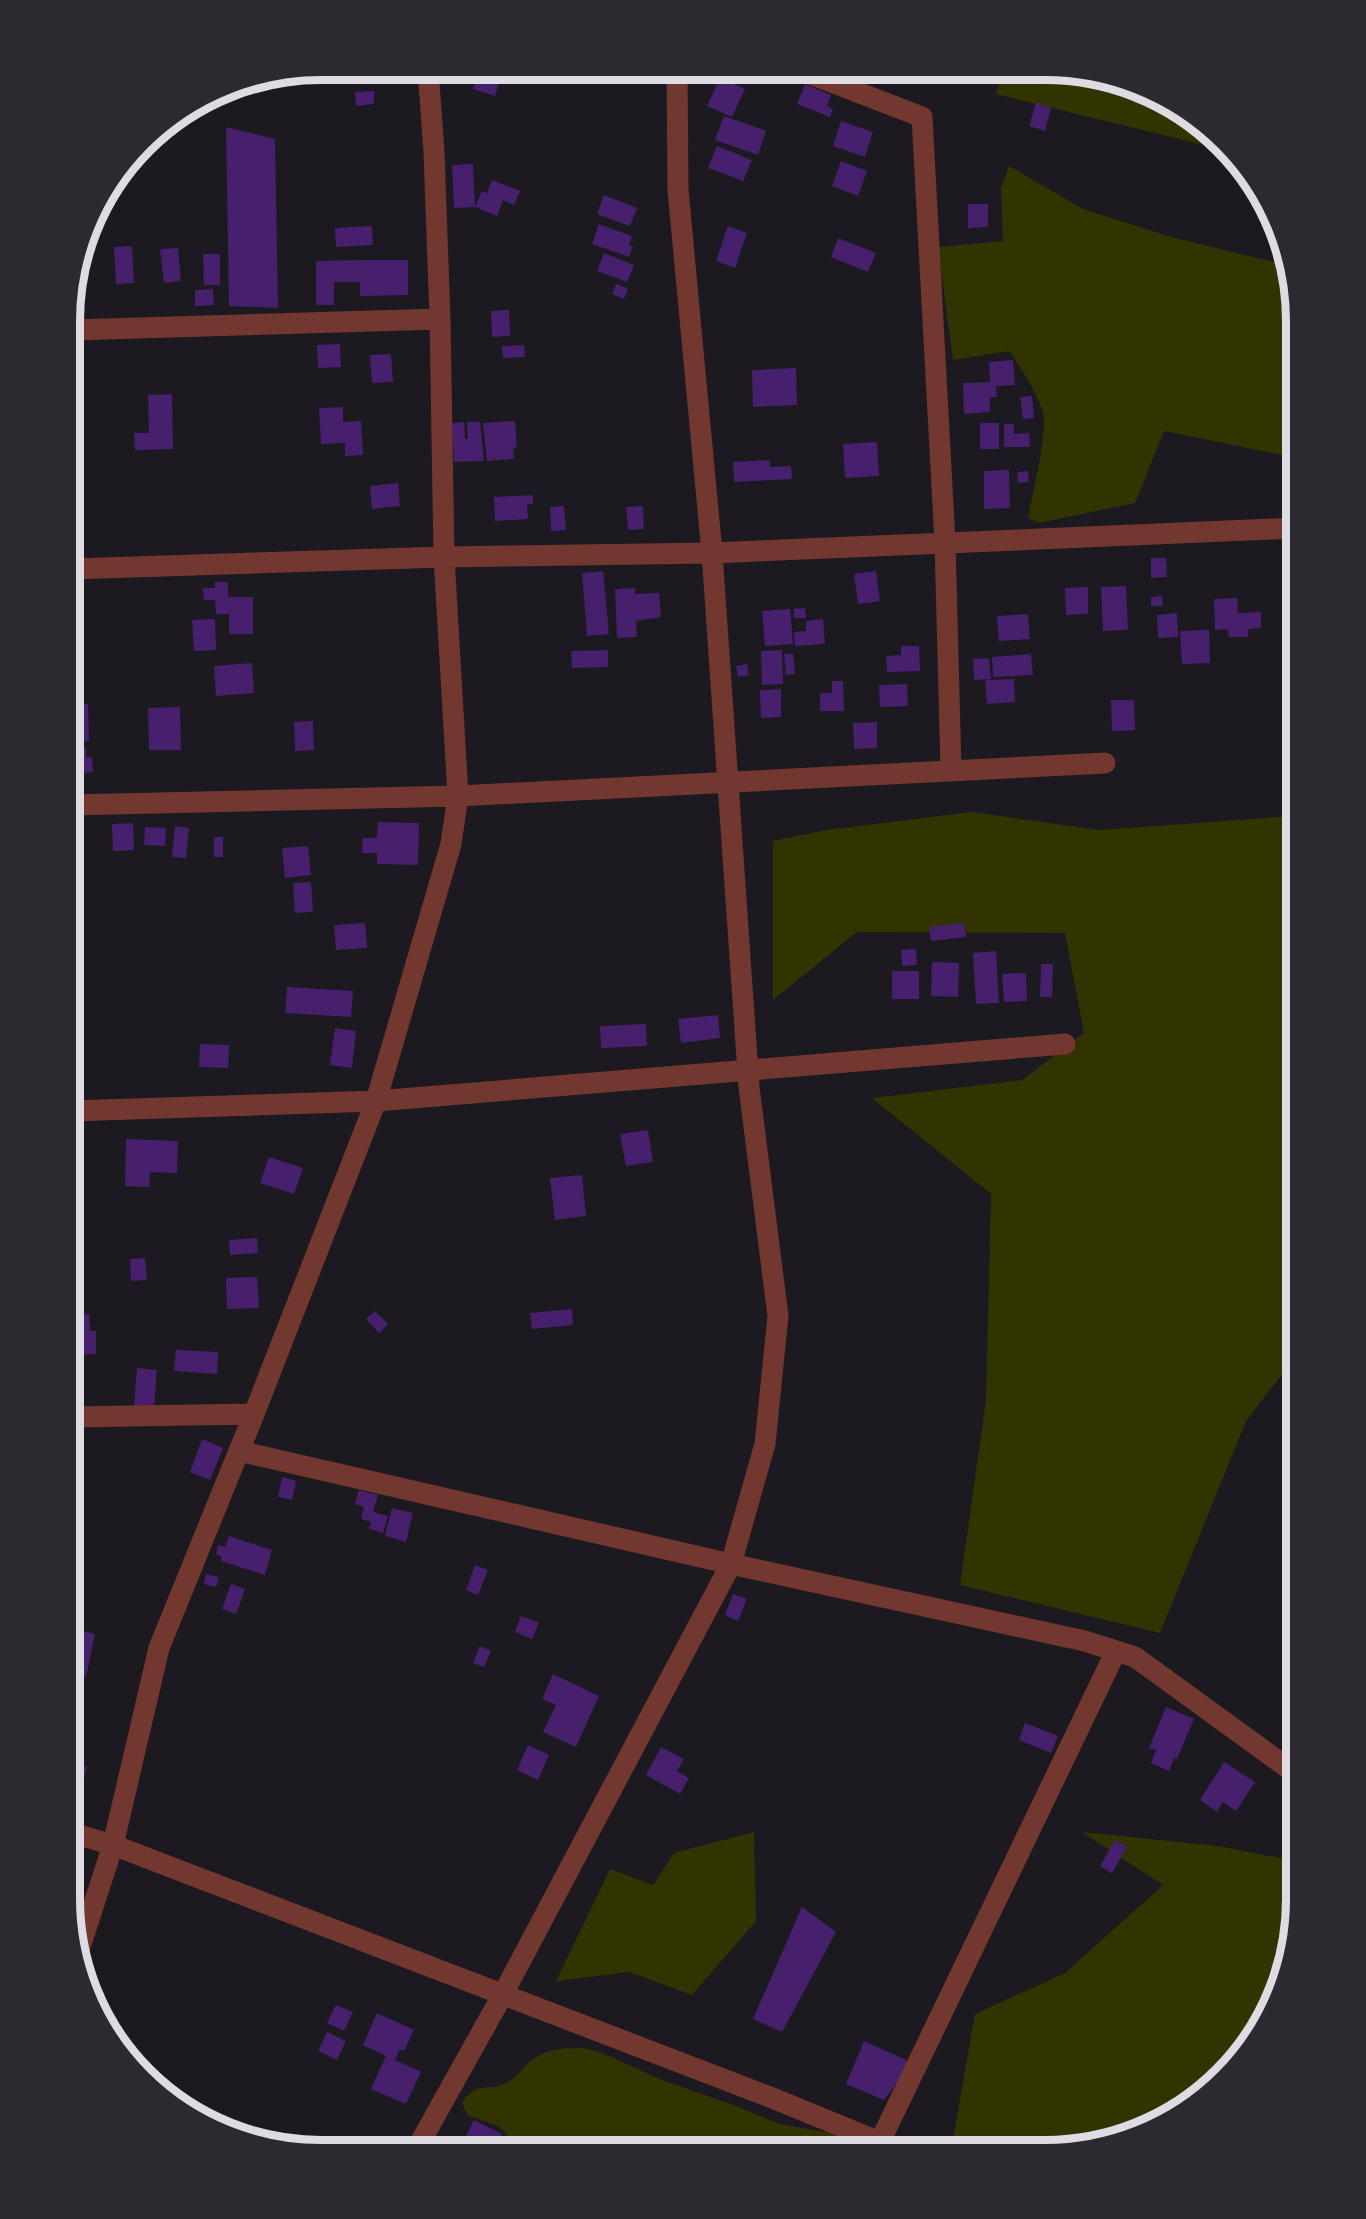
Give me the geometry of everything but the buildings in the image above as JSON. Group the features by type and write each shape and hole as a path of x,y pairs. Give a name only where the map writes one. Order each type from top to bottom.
{"street":[{"path":"83,1938 113,1845 159,1648 254,1414 376,1101 451,844 458,796 444,557 440,319 434,152 429,80"},
{"path":"421,2140 503,1994 731,1564 765,1444 778,1316 748,1070 712,553 678,190 677,80"},
{"path":"826,80 922,117 945,542 951,770"},
{"path":"80,330 440,319"},
{"path":"80,569 444,557 712,553 1286,528"},
{"path":"80,805 458,796 1105,763"},
{"path":"80,1112 376,1101 1065,1044"},
{"path":"80,1417 254,1414"},
{"path":"239,1451 731,1564 1085,1641 1135,1657 1286,1767"},
{"path":"888,2140 1116,1651"},
{"path":"80,1835 113,1845 503,1994 868,2140"}],"shaded area":[{"path":"1000,80 1061,80 1092,84 1123,92 1152,104 1192,129 1213,147 996,94"},
{"path":"1009,166 1083,209 1171,237 1279,263 1286,305 1286,456 1164,431 1135,503 1039,523 1028,518 1039,464 1043,413 1033,389 1010,351 953,360 938,247 1003,241 1001,188"},
{"path":"972,812 1100,830 1286,816 1286,1369 1246,1421 1160,1633 960,1585 986,1400 991,1194 872,1098 1022,1080 1084,1033 1065,933 857,932 773,1000 773,841 826,830"},
{"path":"754,1832 756,1921 692,1995 629,1972 556,1981 610,1869 653,1885 674,1853"},
{"path":"1082,1832 1218,1846 1286,1859 1286,1914 1278,1961 1262,2005 1237,2045 1216,2069 1192,2090 1152,2115 1123,2127 1092,2135 1061,2139 953,2140 975,2014 1065,1973 1163,1885"},
{"path":"565,2048 582,2048 600,2052 662,2080 780,2124 842,2135 851,2140 512,2140 498,2126 467,2115 462,2102 473,2091 509,2082 541,2054"}]}
